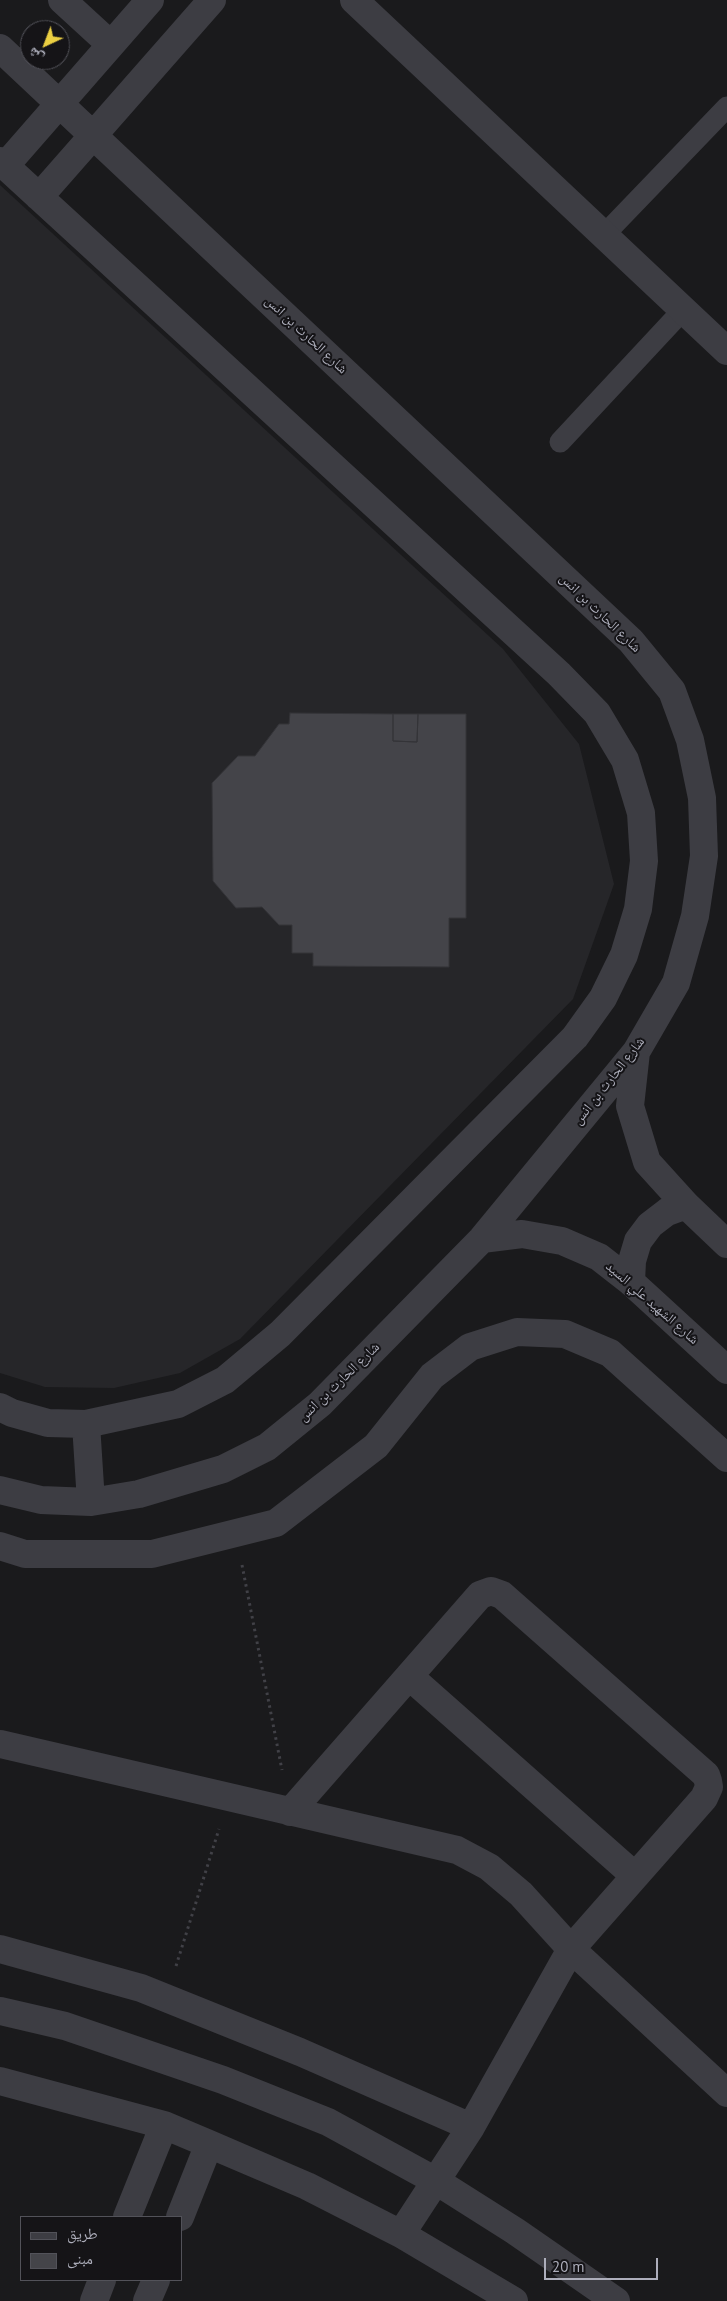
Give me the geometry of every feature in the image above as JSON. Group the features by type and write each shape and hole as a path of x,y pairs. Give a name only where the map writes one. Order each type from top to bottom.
{"street":[{"path":"62,0 110,44"},
{"path":"0,1407 12,1413 48,1423 86,1424 178,1404 225,1380 280,1334 575,1037 603,998 624,955 638,909 644,861 641,813 625,760 597,713 551,668 2,163 59,104 150,0"},
{"path":"39,197 212,0"},
{"path":"354,0 727,351"},
{"name":"شارع الحارث بن انس","path":"0,48 631,641 672,691 690,740 702,798 704,856 695,916 676,983 636,1052 482,1239 320,1404 267,1447 223,1469 138,1494 91,1502 41,1500 0,1490"},
{"path":"636,1052 630,1106 647,1162 686,1205 727,1244"},
{"path":"631,1282 632,1261 642,1236 650,1225 667,1212 686,1205"},
{"name":"شارع الشهيد علي السيد","path":"482,1239 522,1234 562,1241 599,1257 631,1282 727,1370"},
{"path":"0,1546 25,1554 152,1554 276,1523 376,1446 432,1376 470,1346 517,1332 565,1334 610,1353 727,1458"},
{"path":"86,1424 91,1502"},
{"path":"290,1812 480,1595 486,1592 497,1592 706,1775 708,1787 704,1798 571,1949 471,2127 401,2234"},
{"path":"409,1676 635,1876"},
{"path":"0,1744 457,1850 489,1867 521,1894 571,1949 727,2093"},
{"path":"0,1949 141,1988 300,2052 471,2127"},
{"path":"0,2011 65,2026 223,2080 328,2122 436,2182 515,2231 616,2301"},
{"path":"0,2081 164,2125 209,2144 307,2186 401,2234 514,2301"},
{"path":"127,2216 164,2125"},
{"path":"180,2216 209,2144"},
{"path":"94,2301 102,2281"},
{"path":"147,2301 156,2281"}],"lane":[{"path":"604,235 727,107"},
{"path":"560,442 683,310"}],"path":[{"path":"236,1533 290,1812"},
{"path":"166,1998 229,1797"}],"shaded area":[{"path":"0,185 503,649 579,744 614,884 573,999 240,1339 180,1373 114,1388 45,1387 0,1373"}],"building":[{"path":"290,713 393,714 393,741 417,742 418,714 466,714 466,918 449,918 449,967 313,966 313,953 292,953 292,925 279,925 262,907 236,908 213,881 212,783 238,756 255,756 279,724 289,724"},
{"path":"393,714 418,714 417,742 393,741"}]}
